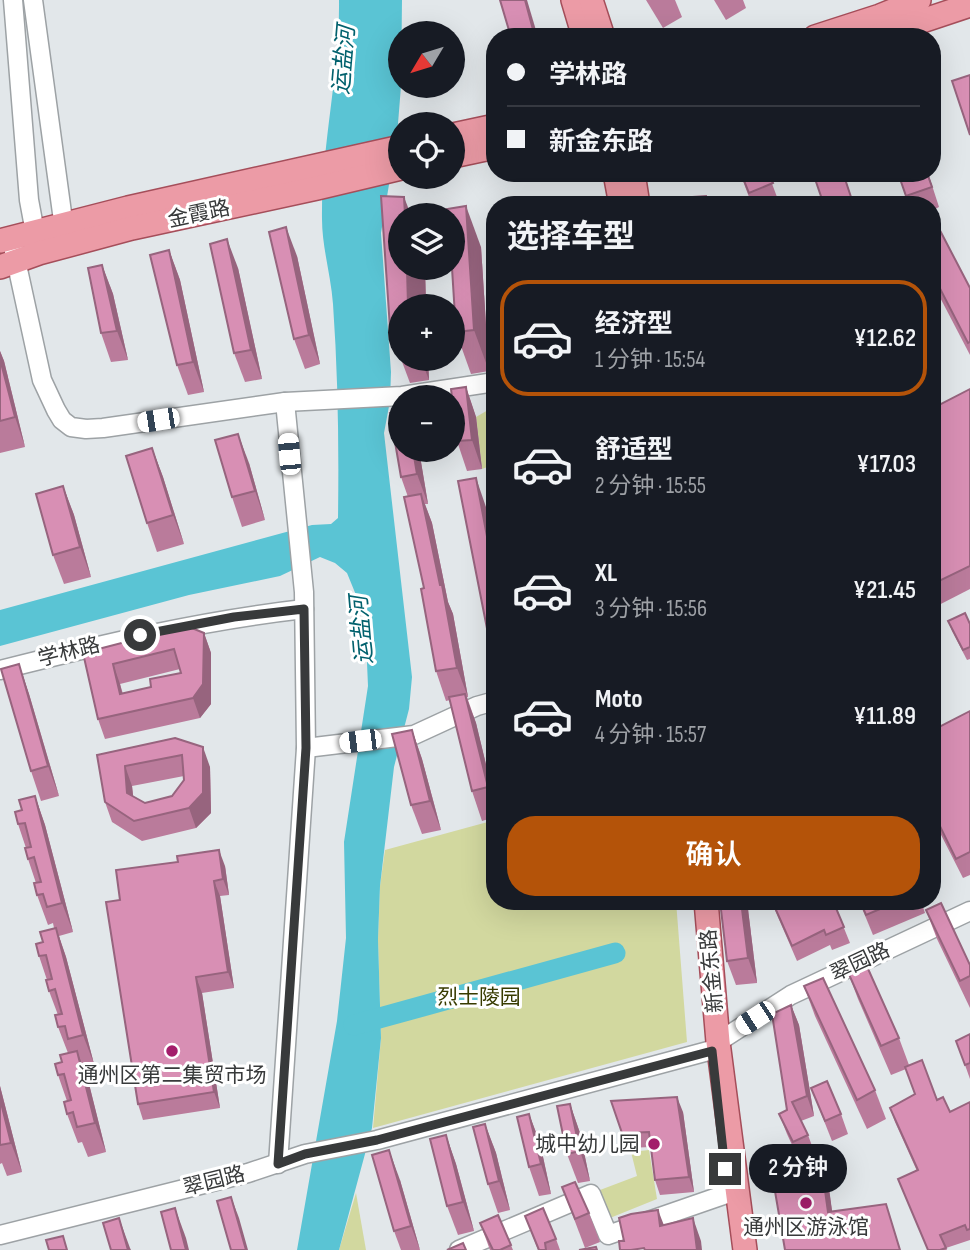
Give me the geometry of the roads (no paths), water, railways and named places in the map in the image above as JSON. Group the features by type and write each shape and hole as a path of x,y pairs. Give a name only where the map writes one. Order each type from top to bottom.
{"main road":[{"path":"573,0 581,28"},
{"path":"591,0 600,28"},
{"path":"843,28 919,0"},
{"path":"901,28 970,5"},
{"path":"465,132 486,128"},
{"path":"465,153 486,149"},
{"name":"金霞路","path":"9,264 37,243 65,235 132,228 314,178 388,152"},
{"name":"金霞路","path":"314,178 388,169"},
{"name":"金霞路","path":"5,240 37,243"},
{"name":"新金东路","path":"699,910 733,1192 744,1250"},
{"name":"新金东路","path":"707,910 715,1046"},
{"name":"新金东路","path":"733,1192 734,1250"}],"street":[{"path":"13,0 29,200 37,243"},
{"path":"33,0 65,235"},
{"path":"5,240 9,264 42,380 62,420 71,427 103,428 285,402 393,396 486,383"},
{"path":"278,1164 306,748 304,601 285,402"},
{"name":"学林路","path":"0,670 140,635 304,601"},
{"path":"306,748 414,735 486,703"},
{"name":"翠园路","path":"0,1235 278,1164 305,1154 377,1140 715,1046 791,995 970,911"},
{"path":"458,1250 591,1194 611,1242 733,1192"}],"water":[{"name":"运盐河","path":"339,0 402,0 402,21 388,21 388,98 400,98 399,112 388,112 388,189 381,233 388,371 391,372 384,433 412,677 409,709 394,767 380,886 378,939 381,1038 372,1128 339,1250 297,1250 337,1021 346,938 344,842 368,686 365,617 347,573 335,563 320,557 280,576 189,595 0,646 0,610 312,525 331,524 338,518 335,331 323,240 322,192 339,27"}],"waterway":[{"path":"354,1025 615,953"}],"place":[{"name":"通州区第二集贸市场","path":"172,1051"},
{"name":"城中幼儿园","path":"654,1144"},
{"name":"通州区游泳馆","path":"806,1203"}],"park label":[{"name":"烈士陵园","path":"479,997"}]}
